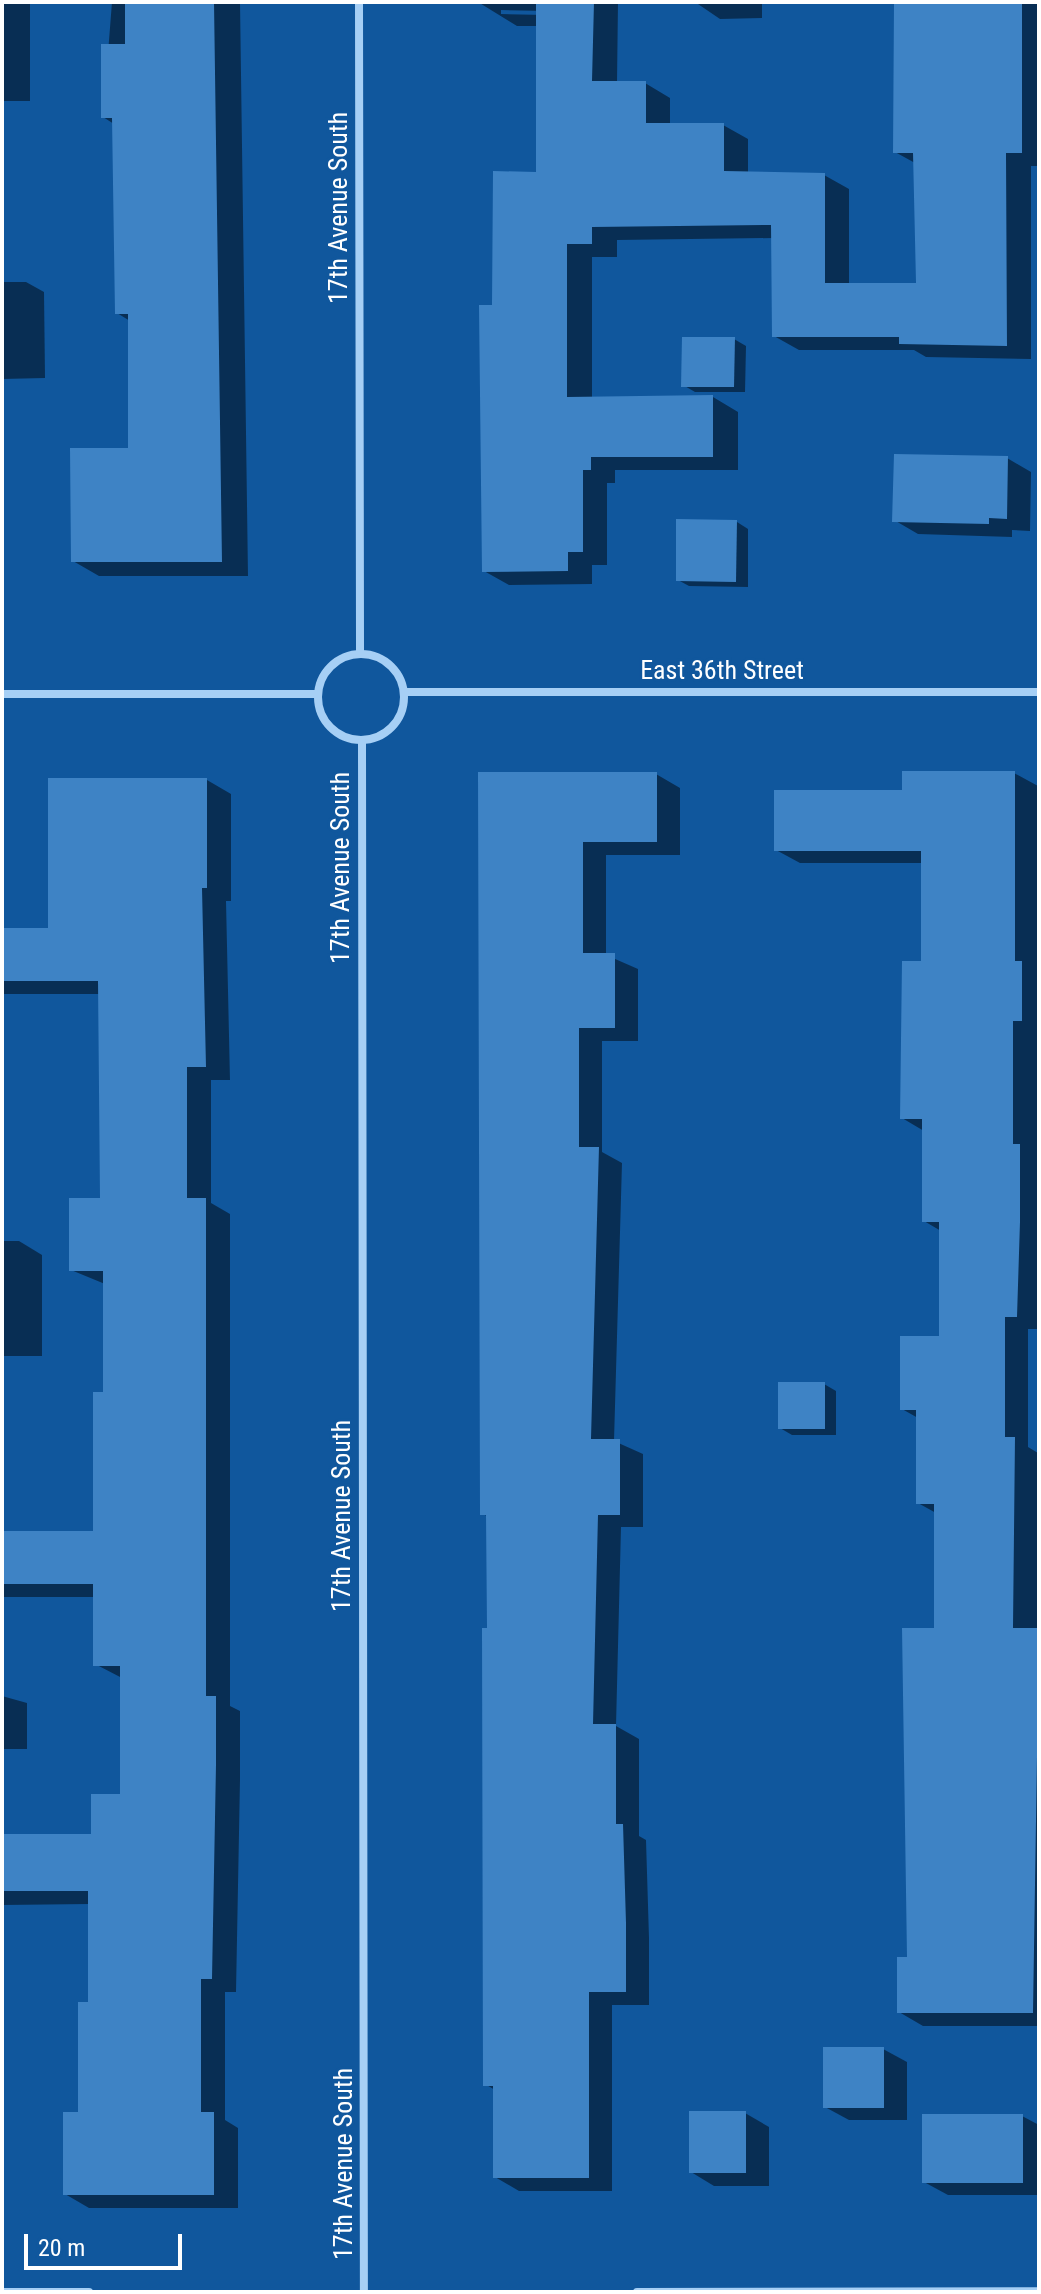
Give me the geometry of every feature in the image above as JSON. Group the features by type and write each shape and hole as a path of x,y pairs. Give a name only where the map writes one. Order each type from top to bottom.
{"street":[{"name":"17th Avenue South","path":"359,2 360,653"},
{"path":"360,653 381,658 397,673 405,692 393,726 362,741 334,731 319,709 318,694 331,667 360,653"},
{"name":"East 36th Street","path":"405,692 1039,692"},
{"path":"2,694 318,694"},
{"name":"17th Avenue South","path":"362,741 364,2292"},
{"path":"637,2292 1039,2291"},
{"path":"2,2292 89,2292"}],"building":[{"path":"125,2 214,2 222,562 71,562 70,448 128,448 128,314 115,314 112,118 101,118 101,44 125,44"},
{"path":"536,2 594,2 592,81 646,81 646,123 724,123 724,171 825,173 825,283 916,283 913,153 893,153 894,2 1022,2 1022,153 1006,153 1007,346 899,344 899,337 772,337 771,225 592,227 592,244 567,244 567,397 713,395 713,457 591,457 591,470 583,470 583,552 568,552 568,571 482,572 479,305 492,305 493,171 536,172"},
{"path":"682,337 735,337 734,387 681,387"},
{"path":"894,454 1008,456 1007,519 989,518 989,524 892,522"},
{"path":"676,519 737,520 736,582 676,581"},
{"path":"902,771 1015,771 1015,961 1022,961 1022,1021 1013,1021 1013,1144 1020,1144 1020,1222 1017,1317 1005,1317 1005,1437 1015,1437 1013,1628 1039,1628 1033,2013 897,2013 897,1957 907,1957 902,1628 934,1628 934,1504 916,1504 916,1410 900,1410 900,1336 939,1336 939,1222 922,1222 922,1119 900,1119 902,961 921,961 921,851 774,851 774,790 902,790"},
{"path":"478,772 657,772 657,842 583,842 583,953 615,953 615,1028 579,1028 579,1147 599,1147 591,1439 620,1439 620,1515 598,1515 593,1724 616,1724 616,1824 623,1824 626,1923 626,1992 589,1992 589,2178 493,2178 493,2086 483,2086 482,1628 487,1628 486,1515 480,1515"},
{"path":"48,778 207,778 207,888 202,888 206,1067 187,1067 187,1198 206,1198 206,1696 216,1696 216,1765 212,1979 201,1979 201,2112 214,2112 214,2195 63,2195 63,2112 78,2112 78,2002 88,2002 88,1891 2,1891 2,1834 91,1834 91,1794 120,1794 120,1666 93,1666 93,1584 2,1584 2,1531 93,1531 93,1392 103,1392 103,1271 69,1271 69,1198 100,1198 98,981 2,981 2,928 48,928"},
{"path":"778,1382 825,1382 825,1429 778,1429"},
{"path":"823,2047 884,2047 884,2108 823,2108"},
{"path":"689,2111 746,2111 746,2173 689,2173"},
{"path":"922,2114 1023,2114 1023,2183 922,2183"}]}
